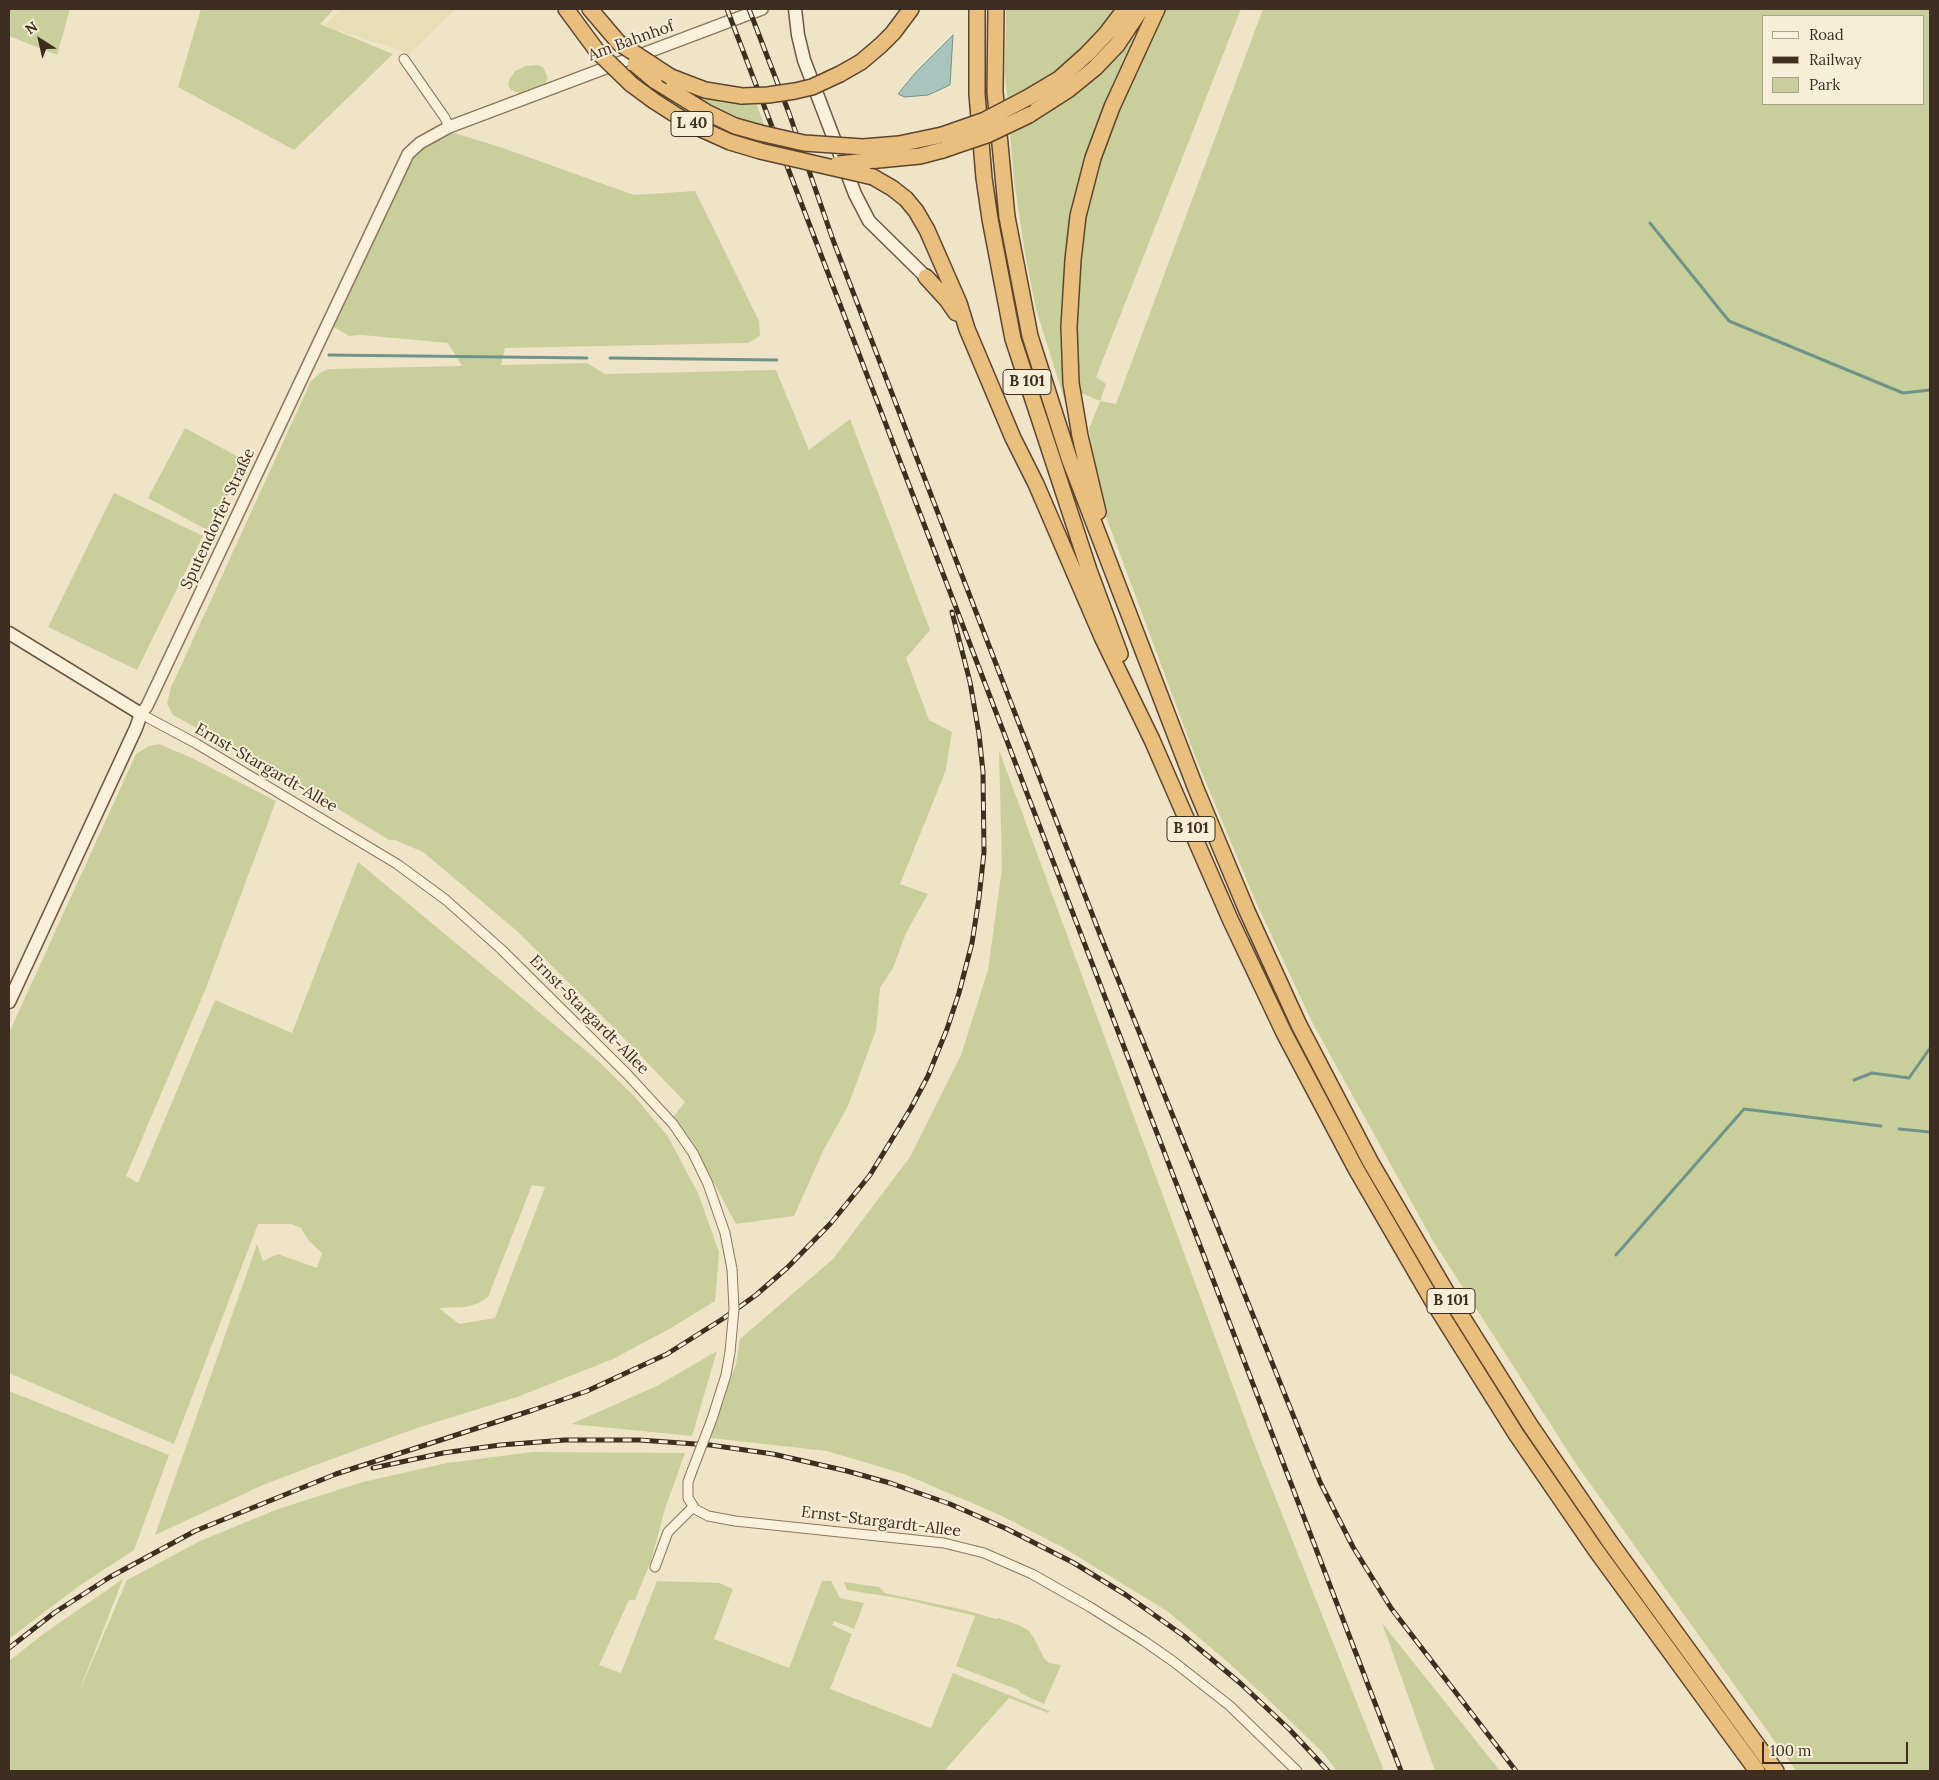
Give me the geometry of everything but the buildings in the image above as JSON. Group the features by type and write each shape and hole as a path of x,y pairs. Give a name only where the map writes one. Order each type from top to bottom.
{"highway":[{"name":"L 40","path":"566,9 597,51 631,84 690,124 730,142 760,151 824,165 865,154 920,156 943,143 987,136 1029,115 1068,90 1095,68 1117,45 1141,9"},
{"name":"L 40","path":"590,9 619,43 671,77 704,90 742,96 795,91 818,84 840,74 861,62 881,45 893,33 910,9"},
{"name":"B 101","path":"976,9 977,94 984,178 1013,339 1089,570 1152,740 1230,919 1284,1034 1393,1235 1469,1360 1516,1434 1596,1549 1757,1771"},
{"name":"B 101","path":"996,9 996,92 1008,217 1030,336 1069,458 1196,789 1247,911 1299,1025 1370,1161 1447,1293 1530,1425 1610,1542 1776,1771"},
{"path":"943,143 1059,79 1106,34 1125,9"},
{"path":"1111,569 1080,436 1072,382 1069,327 1073,260 1078,216 1093,158 1112,107 1157,9"},
{"path":"619,43 626,56 654,80 706,112 735,126 804,143 865,154"},
{"path":"824,165 872,177 885,183 900,194 921,218 959,303 967,329 1012,438 1036,484 1102,637 1152,740"},
{"path":"926,277 947,300 967,329"}],"main road":[{"path":"795,12 804,60 861,207 876,228 926,277"},
{"path":"9,633 141,714"},
{"name":"Sputendorfer Straße","path":"9,1002 141,714"}],"street":[{"name":"Am Bahnhof","path":"510,104 762,9"},
{"path":"404,59 450,127"},
{"name":"Sputendorfer Straße","path":"141,714 147,706 408,154 420,142 450,127 510,104"},
{"name":"Ernst-Stargardt-Allee","path":"141,714 197,744 397,864 446,900 502,950 627,1074 673,1124 692,1153 708,1184 725,1233 732,1270 734,1309 730,1352 726,1375 712,1419 692,1471 687,1492 693,1507 708,1516 735,1521 944,1543 967,1547 1001,1560 1090,1606 1152,1646 1230,1706 1298,1771"},
{"path":"655,1567 668,1532 693,1507"}],"shaded area":[{"path":"342,9 456,9 407,56 400,50 324,26"}],"green space":[{"path":"9,9 70,9 57,55 9,36"},
{"path":"201,9 334,9 320,24 393,54 294,150 178,87"},
{"path":"1006,9 1117,9 1111,20 1135,40 1081,186 1072,424 1036,309 1025,254 1014,180 1005,74"},
{"path":"1161,9 1241,9 1096,377 1106,384 1100,401 1079,392 1074,338 1078,259 1091,190 1115,116"},
{"path":"1263,9 1930,9 1930,1771 1796,1771 1576,1464 1433,1241 1312,1022 1255,900 1195,756 1098,495 1089,429 1100,401 1116,404"},
{"path":"538,65 543,67 548,78 544,85 522,94 511,90 508,85 509,80 515,71 526,66"},
{"path":"672,84 757,105 765,127 760,128 707,107"},
{"path":"451,132 503,148 634,195 695,191 759,321 760,336 748,343 505,348 501,365 587,363 605,374 776,370 809,450 850,419 930,630 906,658 929,720 952,732 946,769 900,884 928,894 906,933 893,968 880,988 876,1030 848,1106 823,1151 794,1216 736,1224 692,1142 673,1117 685,1102 517,931 423,852 395,840 389,840 291,780 173,715 167,704 171,687 311,381 320,373 329,369 462,366 448,343 362,335 349,336 332,326 410,160 423,147"},
{"path":"185,428 246,461 209,531 148,498"},
{"path":"114,493 203,536 137,670 48,627"},
{"path":"159,744 192,758 276,801 204,993 126,1176 138,1183 215,1000 292,1033 358,862 597,1060 633,1095 667,1135 698,1193 719,1252 715,1301 671,1328 613,1359 517,1397 417,1428 263,1485 155,1535 257,1244 263,1261 278,1254 317,1268 322,1253 309,1241 301,1228 291,1224 258,1224 174,1444 9,1373 9,1033 136,754 149,746","holes":["532,1185 545,1187 495,1318 459,1324 439,1308 466,1307 479,1303 488,1297"]},
{"path":"999,750 1255,1446 1384,1771 1337,1771 1323,1753 1274,1705 1229,1663 1167,1611 1062,1547 1000,1515 904,1474 827,1451 710,1438 736,1364 740,1339 833,1259 910,1157 961,1055 988,970 1002,868"},
{"path":"717,1351 692,1436 571,1424 657,1386"},
{"path":"9,1391 169,1455 134,1550 79,1586 9,1639"},
{"path":"533,1452 685,1453 665,1509 651,1561 635,1600 629,1600 599,1665 621,1673 657,1581 719,1583 733,1589 714,1639 789,1668 822,1581 831,1581 840,1598 864,1603 854,1629 834,1621 832,1625 852,1634 830,1689 931,1728 953,1673 1050,1711 1048,1713 1009,1698 944,1771 9,1771 9,1661 46,1632 123,1579 77,1697 127,1580 200,1541 278,1509 363,1482 447,1463"},
{"path":"844,1582 879,1587 885,1593 965,1610 996,1619 999,1618 1021,1626 1029,1631 1044,1658 1049,1663 1061,1665 1044,1704 1020,1693 1019,1690 956,1666 975,1616 903,1599 847,1590"},
{"path":"1382,1623 1500,1771 1435,1771"}],"water":[{"path":"953,35 950,85 928,95 905,97 898,94 916,72"}],"waterway":[{"path":"1650,223 1729,321 1903,393 1930,390"},
{"path":"329,355 587,358"},
{"path":"610,358 777,360"},
{"path":"1854,1080 1872,1073 1909,1078 1930,1048"},
{"path":"1616,1255 1744,1109 1881,1126"},
{"path":"1899,1129 1930,1132"}],"railway":[{"path":"727,9 1401,1771"},
{"path":"749,9 789,113 833,240 1101,937 1320,1482 1353,1547 1391,1608 1516,1771"},
{"path":"9,1648 54,1613 110,1577 195,1531 336,1474 587,1391 667,1354 756,1295 787,1268 831,1223 870,1175 911,1108 928,1076 959,993 972,943 984,852 983,772 970,682 952,612"},
{"path":"373,1468 443,1453 500,1445 565,1440 639,1440 710,1445 773,1454 890,1483 950,1504 1007,1529 1074,1563 1126,1595 1184,1636 1240,1683 1290,1730 1328,1771"}]}
